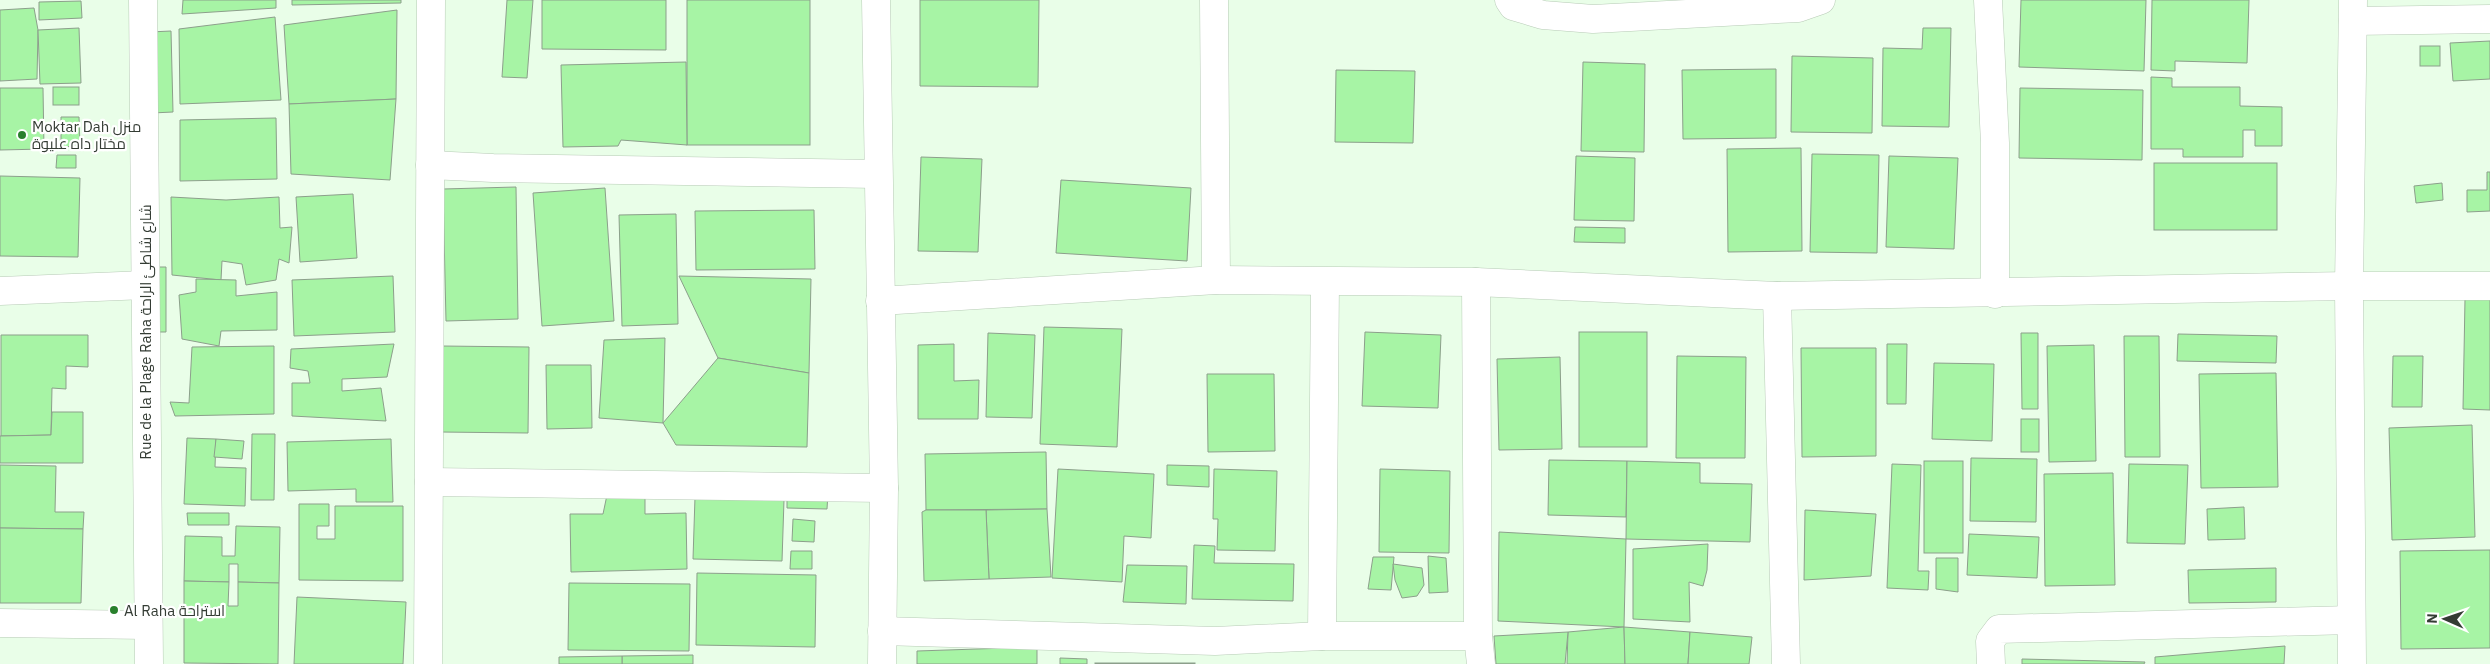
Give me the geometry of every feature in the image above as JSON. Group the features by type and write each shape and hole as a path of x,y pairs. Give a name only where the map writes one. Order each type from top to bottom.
{"street":[{"name":"Rue de la Plage Raha شارع شاطئ الراحة","path":"143,0 147,626 149,664"},
{"path":"428,664 431,0"},
{"path":"876,0 877,174 884,488 882,664"},
{"path":"1214,0 1216,280"},
{"path":"1509,0 1512,6 1542,15 1592,18 1806,3"},
{"path":"1988,0 1996,143 1995,294"},
{"path":"2352,664 2349,286 2353,10 2490,19"},
{"path":"430,165 493,168 877,174"},
{"path":"880,301 1216,280 1476,282 1777,296 1995,294 2349,286 2490,286"},
{"path":"1322,636 1325,282"},
{"path":"1476,282 1478,636 1481,664"},
{"path":"0,291 145,286"},
{"path":"1777,296 1786,664"},
{"path":"429,482 884,488"},
{"path":"1991,664 1990,640 2000,629 2351,620"},
{"path":"0,623 147,626"},
{"path":"882,631 1215,653 1322,636 1478,636"}],"building":[{"path":"183,0 276,0 276,8 182,14"},
{"path":"292,0 401,0 401,3 292,5"},
{"path":"507,0 533,0 527,78 502,77"},
{"path":"542,0 666,0 666,50 542,49"},
{"path":"687,0 810,0 810,145 687,145"},
{"path":"920,0 1039,0 1038,87 920,86"},
{"path":"2021,0 2146,0 2144,71 2019,67"},
{"path":"2152,0 2249,0 2247,63 2175,61 2175,71 2151,70"},
{"path":"81,1 82,18 39,20 39,2"},
{"path":"34,8 38,30 37,79 0,81 0,10"},
{"path":"397,10 396,99 289,104 284,25"},
{"path":"275,17 281,100 180,104 179,29"},
{"path":"79,28 81,83 40,84 38,30"},
{"path":"1923,28 1951,28 1949,127 1882,126 1883,48 1922,49"},
{"path":"171,31 173,112 152,113 150,32"},
{"path":"2490,41 2490,79 2453,81 2450,43"},
{"path":"2420,46 2440,46 2440,66 2420,66"},
{"path":"1792,56 1873,58 1872,133 1791,132"},
{"path":"686,62 687,145 621,140 618,146 563,147 561,65"},
{"path":"1583,62 1645,64 1644,152 1581,151"},
{"path":"1776,69 1776,138 1683,139 1682,70"},
{"path":"1336,70 1415,71 1413,143 1335,142"},
{"path":"2151,77 2172,78 2172,87 2240,87 2240,106 2282,107 2282,146 2255,146 2255,130 2243,130 2243,157 2183,157 2183,149 2151,149"},
{"path":"53,87 79,87 79,105 53,105"},
{"path":"0,88 43,88 44,149 0,150"},
{"path":"2020,88 2143,90 2142,160 2019,158"},
{"path":"396,99 390,180 291,174 289,104"},
{"path":"61,117 79,117 80,146 61,147"},
{"path":"276,118 277,179 180,181 180,120"},
{"path":"1801,148 1802,251 1728,252 1727,149"},
{"path":"1812,154 1879,155 1877,253 1810,252"},
{"path":"57,155 76,155 76,168 56,168"},
{"path":"1576,156 1635,158 1634,221 1574,220"},
{"path":"1889,156 1958,158 1954,249 1886,247"},
{"path":"921,157 982,159 978,252 918,251"},
{"path":"2154,163 2277,163 2277,230 2154,230"},
{"path":"2487,172 2490,172 2490,211 2467,212 2467,190 2487,190"},
{"path":"0,176 80,178 78,257 0,256"},
{"path":"1061,180 1191,188 1187,261 1056,253"},
{"path":"2442,183 2443,200 2416,203 2414,186"},
{"path":"516,187 518,319 446,321 443,189"},
{"path":"605,188 614,321 542,326 533,193"},
{"path":"353,194 357,258 300,262 296,197"},
{"path":"171,197 226,200 279,197 280,228 292,227 289,263 279,259 276,280 246,285 242,264 222,261 221,280 172,275"},
{"path":"814,210 815,269 696,270 695,211"},
{"path":"676,214 678,324 622,326 619,215"},
{"path":"1575,227 1625,228 1625,243 1574,242"},
{"path":"152,267 166,267 166,332 153,332"},
{"path":"393,276 395,332 294,336 292,280"},
{"path":"679,276 811,279 809,373 718,358"},
{"path":"196,279 236,280 236,296 277,292 277,330 221,331 219,346 182,339 179,295 196,292"},
{"path":"2465,299 2490,299 2490,410 2463,409"},
{"path":"1044,327 1122,329 1117,447 1040,444"},
{"path":"1365,332 1441,335 1438,408 1362,406"},
{"path":"1579,332 1647,332 1647,447 1579,447"},
{"path":"988,333 1035,335 1032,418 986,417"},
{"path":"2021,333 2038,333 2038,409 2022,409"},
{"path":"2178,334 2277,336 2276,363 2177,361"},
{"path":"1,335 88,335 88,367 66,366 66,389 52,388 51,435 1,436"},
{"path":"2124,336 2159,336 2160,457 2125,457"},
{"path":"665,338 663,423 599,418 604,340"},
{"path":"394,344 387,377 342,379 342,391 381,388 386,421 292,416 292,383 310,383 308,371 290,368 291,349"},
{"path":"954,344 954,381 979,380 978,419 918,419 918,345"},
{"path":"1887,344 1907,344 1906,404 1887,404"},
{"path":"2094,345 2096,461 2049,462 2047,346"},
{"path":"274,346 274,414 175,416 170,402 189,403 192,347"},
{"path":"442,346 529,347 528,433 440,432"},
{"path":"1801,348 1876,348 1876,456 1802,457"},
{"path":"1677,356 1746,357 1745,458 1676,458"},
{"path":"2393,356 2423,356 2422,407 2392,407"},
{"path":"1560,357 1562,449 1499,450 1497,359"},
{"path":"718,358 809,373 807,447 676,445 663,423"},
{"path":"1934,363 1994,364 1992,441 1932,439"},
{"path":"546,365 591,365 592,428 547,429"},
{"path":"2276,373 2278,487 2201,488 2199,374"},
{"path":"1207,374 1274,374 1275,451 1208,452"},
{"path":"52,412 83,412 83,463 0,463 0,436 51,435"},
{"path":"2021,419 2039,419 2039,452 2021,452"},
{"path":"2472,425 2475,537 2392,540 2389,428"},
{"path":"252,434 275,434 274,500 251,500"},
{"path":"187,438 216,439 215,467 246,468 245,506 184,504"},
{"path":"216,439 244,441 242,459 214,457"},
{"path":"391,439 393,502 356,502 356,489 288,491 287,442"},
{"path":"1046,452 1047,509 926,510 925,454"},
{"path":"1971,458 2037,459 2036,522 1970,521"},
{"path":"1549,460 1627,461 1626,517 1548,515"},
{"path":"1627,461 1700,463 1700,483 1752,484 1750,542 1626,539"},
{"path":"1924,461 1963,461 1963,553 1924,553"},
{"path":"1892,464 1921,465 1918,571 1929,571 1928,590 1887,588"},
{"path":"2129,464 2188,465 2185,544 2127,543"},
{"path":"0,465 56,466 55,512 84,512 83,529 0,528"},
{"path":"1167,465 1209,466 1209,487 1167,485"},
{"path":"1058,469 1154,474 1151,538 1124,536 1122,582 1052,578"},
{"path":"1214,469 1277,471 1275,551 1217,550 1218,519 1213,519"},
{"path":"1380,469 1450,471 1449,553 1379,552"},
{"path":"2113,473 2115,585 2045,586 2044,474"},
{"path":"787,492 828,493 827,509 787,508"},
{"path":"607,495 645,495 645,514 686,513 687,569 571,572 570,514 603,514"},
{"path":"695,497 784,500 782,561 693,559"},
{"path":"299,504 329,504 329,526 317,526 317,539 335,539 335,506 403,506 403,581 299,580"},
{"path":"2244,507 2245,539 2208,540 2207,509"},
{"path":"1047,509 1051,577 989,579 986,510"},
{"path":"926,510 986,510 989,579 924,581 922,512"},
{"path":"1805,510 1876,514 1871,576 1804,580"},
{"path":"187,513 229,513 229,525 188,525"},
{"path":"793,519 815,521 814,542 792,541"},
{"path":"236,526 280,527 279,583 238,582 238,564 229,564 229,582 184,581 185,536 222,537 222,556 235,556"},
{"path":"0,528 83,529 81,603 0,603"},
{"path":"1499,532 1626,539 1624,627 1498,621"},
{"path":"1969,534 2039,537 2037,578 1967,575"},
{"path":"1708,544 1707,570 1703,586 1689,582 1690,622 1633,619 1633,549"},
{"path":"1194,545 1215,546 1214,563 1294,564 1293,601 1192,599"},
{"path":"2490,550 2490,648 2401,649 2400,551"},
{"path":"791,551 812,551 812,569 790,569"},
{"path":"1428,556 1446,558 1448,592 1429,593"},
{"path":"1373,557 1394,557 1391,590 1368,589"},
{"path":"1936,558 1958,558 1958,592 1936,589"},
{"path":"1393,564 1422,568 1424,585 1417,596 1402,598 1395,580"},
{"path":"1127,565 1187,566 1186,604 1123,602"},
{"path":"2276,568 2276,602 2189,603 2188,570"},
{"path":"697,573 816,575 815,647 696,645"},
{"path":"184,581 229,582 228,606 238,606 238,582 279,583 278,664 184,663"},
{"path":"569,583 690,584 689,651 568,650"},
{"path":"297,597 406,602 403,664 294,664"},
{"path":"1624,627 1625,664 1567,664 1568,632"},
{"path":"1624,627 1690,632 1688,664 1625,664"},
{"path":"1568,632 1565,664 1496,664 1494,636"},
{"path":"1690,632 1752,637 1749,664 1688,664"},
{"path":"2285,646 2284,664 2155,664 2155,657"},
{"path":"1037,647 1037,664 917,664 917,651"},
{"path":"693,655 693,664 622,664 622,656"},
{"path":"622,656 622,664 559,664 559,657"},
{"path":"1060,658 1087,659 1087,664 1060,664"},
{"path":"2022,659 2145,662 2144,664 2022,664"},
{"path":"1195,663 1195,664 1095,664"}],"place":[{"name":"Moktar Dah منزل مختار داه عليوة","path":"22,135"},
{"name":"Al Raha استراحة","path":"114,610"}]}
